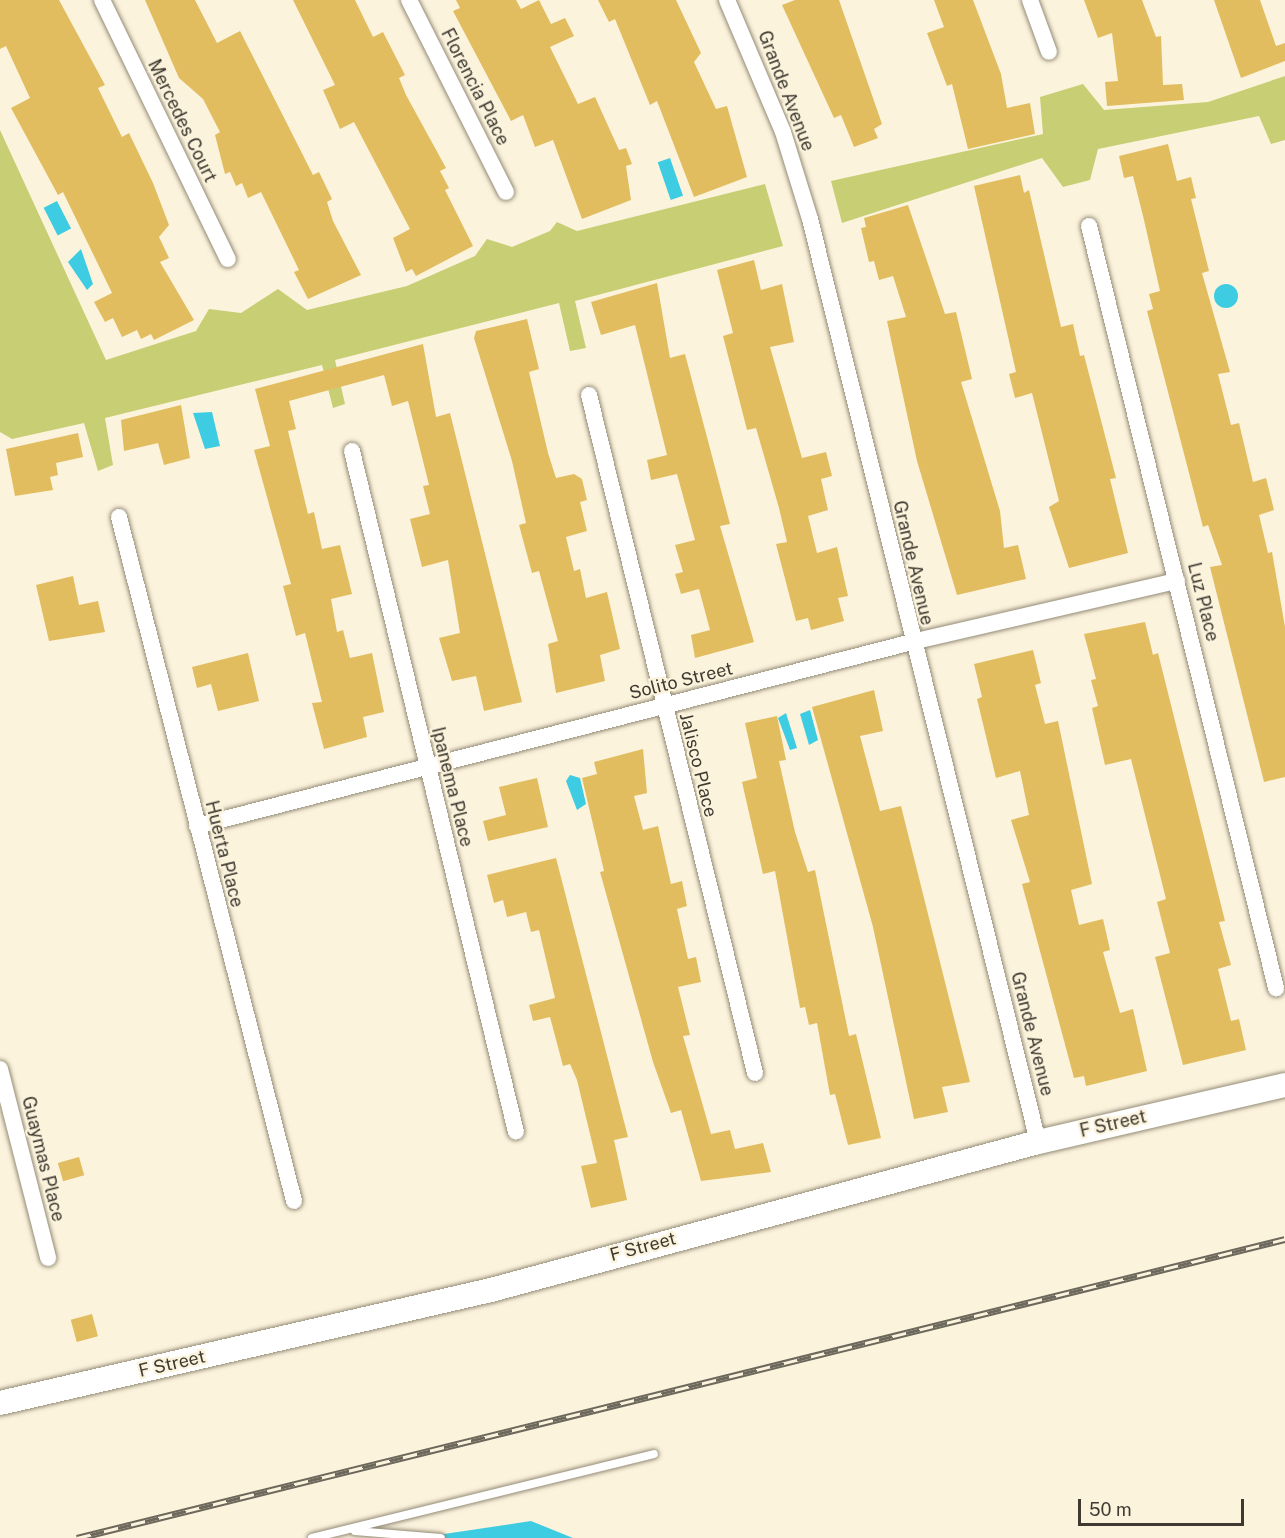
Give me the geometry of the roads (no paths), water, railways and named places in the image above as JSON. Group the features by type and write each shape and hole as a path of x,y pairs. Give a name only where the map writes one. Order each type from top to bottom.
{"street":[{"name":"Mercedes Court","path":"102,0 228,259"},
{"name":"Florencia Place","path":"409,0 506,192"},
{"name":"Grande Avenue","path":"727,0 783,132 810,219 912,642 1038,1142"},
{"path":"1030,0 1049,52"},
{"name":"Luz Place","path":"1089,226 1178,580 1276,988"},
{"name":"Jalisco Place","path":"589,395 663,705 755,1072"},
{"name":"Ipanema Place","path":"352,452 516,1132"},
{"name":"Huerta Place","path":"119,517 294,1201"},
{"name":"Solito Street","path":"197,826 912,642 1178,580"},
{"name":"Guaymas Place","path":"0,1069 48,1258"},
{"name":"F Street","path":"0,1403 491,1290 1038,1142 1285,1084"}],"lane":[{"path":"312,1538 654,1454"},
{"path":"346,1530 441,1538"}],"water":[{"path":"670,158 683,196 671,200 658,162"},
{"path":"57,201 71,229 58,235 44,208"},
{"path":"81,249 93,284 87,290 68,262"},
{"path":"1226,284 1234,288 1238,296 1234,304 1226,308 1218,304 1214,296 1218,288"},
{"path":"212,412 220,446 205,449 193,413"},
{"path":"810,710 818,740 809,745 800,714"},
{"path":"786,713 797,748 790,750 778,718"},
{"path":"570,775 580,778 586,804 577,810 566,781"},
{"path":"531,1521 573,1538 417,1538"}],"railway":[{"path":"77,1538 1285,1239"}]}
